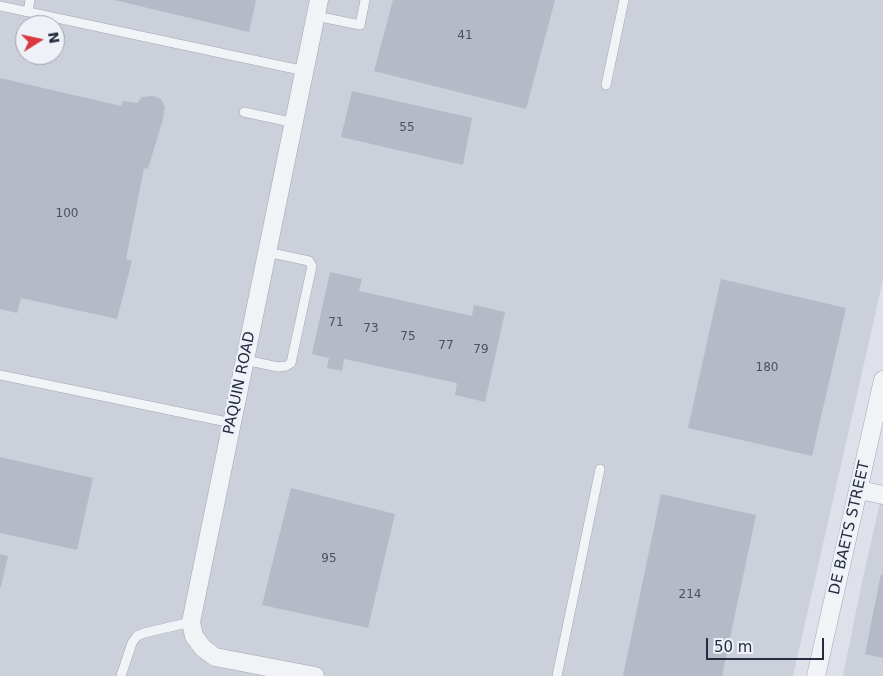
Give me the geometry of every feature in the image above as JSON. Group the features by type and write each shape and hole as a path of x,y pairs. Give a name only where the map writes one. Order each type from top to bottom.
{"street":[{"name":"PAQUIN ROAD","path":"191,622 318,8"},
{"name":"DE BAETS STREET","path":"816,676 859,490 878,431 883,380"},
{"path":"859,490 883,494"},
{"path":"191,622 194,636 203,648 215,657 315,676"}],"lane":[{"path":"28,12 30,0"},
{"path":"318,8 360,25 365,0"},
{"path":"606,85 624,0"},
{"path":"0,6 305,71"},
{"path":"244,112 295,123"},
{"path":"245,360 278,367 291,363 312,266 309,261 267,252"},
{"path":"0,375 232,423"},
{"path":"557,676 600,469"},
{"path":"121,676 132,643 137,636 191,622"}],"shaded area":[{"path":"0,0 883,0 883,280 793,676 0,676"},
{"path":"883,489 883,676 843,676 862,582"}],"building":[{"path":"114,0 256,0 249,32"},
{"path":"393,0 555,0 526,109 374,71"},
{"path":"0,78 121,106 123,101 137,103 142,97 153,96 161,99 165,107 148,169 144,168 126,259 132,261 117,319 21,298 17,313 0,309"},
{"path":"352,91 472,118 463,165 341,137"},
{"path":"330,272 362,279 359,291 472,316 474,305 505,312 485,402 455,395 457,383 344,359 342,371 327,368 329,358 312,354"},
{"path":"721,279 846,308 812,456 688,428"},
{"path":"0,457 93,478 77,550 0,533"},
{"path":"291,488 395,514 368,628 262,605"},
{"path":"661,494 756,515 722,676 623,676"},
{"path":"0,554 8,556 1,587 0,587"},
{"path":"881,574 883,575 883,658 865,654"}]}
